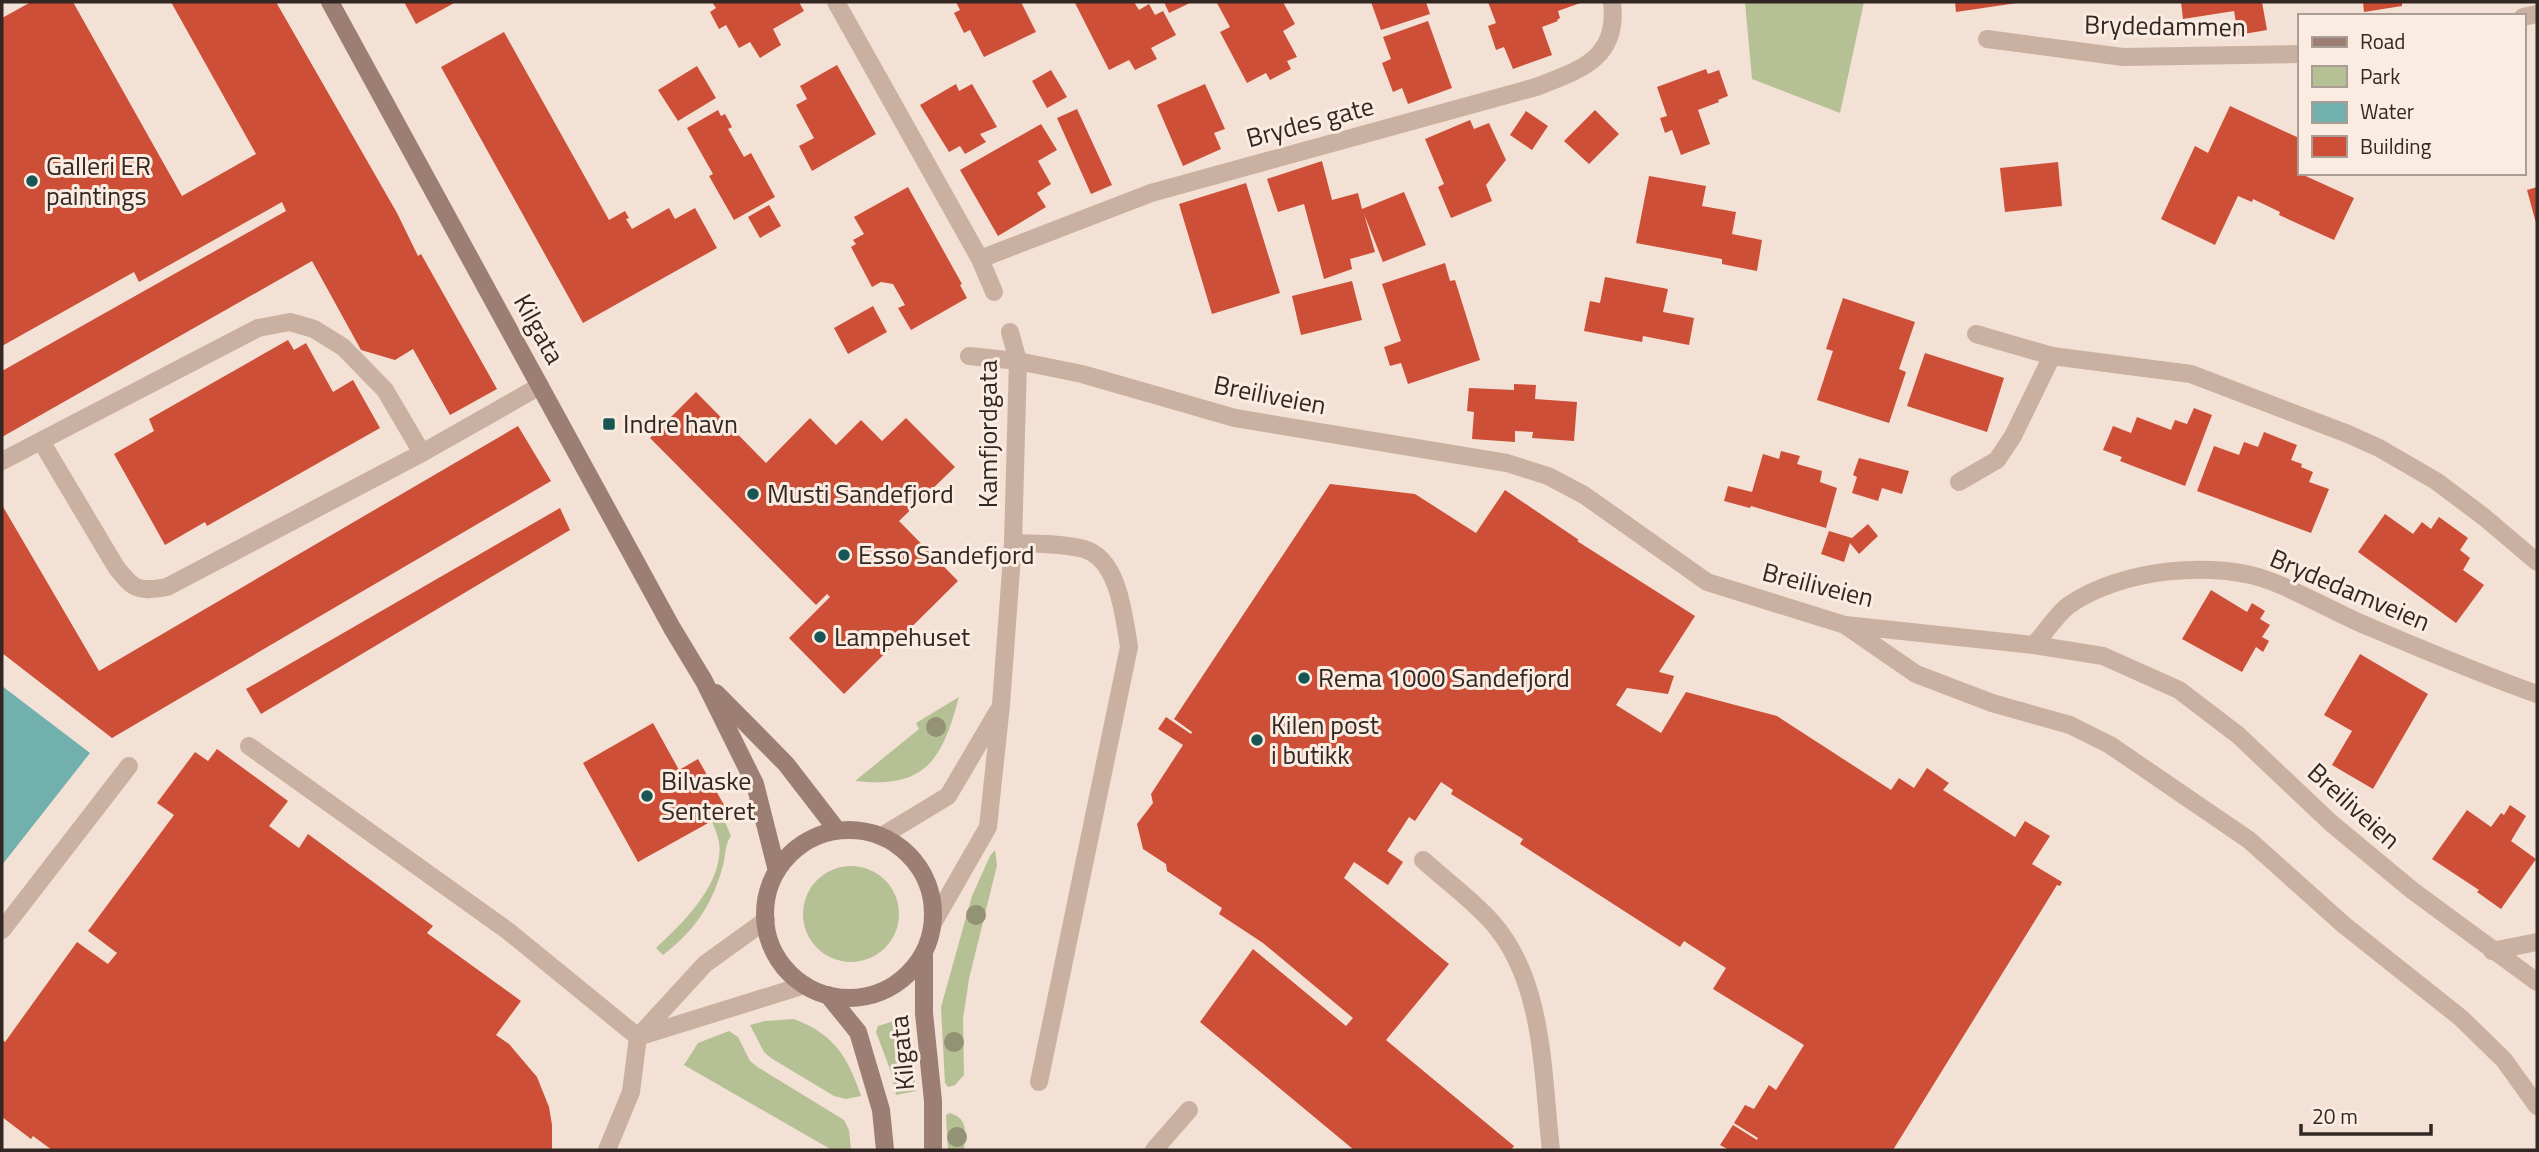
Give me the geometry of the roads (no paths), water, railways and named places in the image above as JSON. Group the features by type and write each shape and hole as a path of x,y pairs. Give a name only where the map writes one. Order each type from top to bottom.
{"main road":[{"name":"Kilgata","path":"330,2 672,628 704,681 755,784 777,871"},
{"name":"Kilgata","path":"704,681 786,764 837,830"},
{"path":"837,830 860,830 882,836 902,848 918,864 931,892 933,923 924,952 906,976 880,992 854,998 828,995 805,985 785,968 771,946 766,920 767,895 777,871 788,857 805,844 837,830"},
{"name":"Kilgata","path":"924,952 924,1013 933,1101 933,1150"},
{"name":"Kilgata","path":"828,995 858,1032 881,1110 885,1150"}],"street":[{"path":"836,2 980,259 994,292"},
{"name":"Brydes gate","path":"980,259 1151,193 1536,87 1586,67 1606,46 1614,19 1612,2"},
{"name":"Brydedammen","path":"1987,39 2123,57 2298,54"},
{"path":"2,461 258,328 290,322 314,329 343,347 385,390 422,453"},
{"name":"Kamfjordgata","path":"933,923 988,827 1001,705 1013,543 1018,361 1010,332"},
{"path":"1976,334 2052,356 2190,374 2348,434 2379,448 2436,481 2537,562"},
{"name":"Breiliveien","path":"969,356 1018,361 1083,374 1235,418 1507,463 1548,476 1584,495 1707,582 1845,625 2034,645 2103,656 2179,690 2238,735 2341,832 2413,891 2537,982"},
{"path":"1959,482 1997,460 2013,436 2052,356"},
{"path":"41,441 116,567 130,584 144,591 167,587 422,453 540,387"},
{"path":"1013,543 1053,544 1087,550 1107,566 1120,593 1129,648 1039,1082"},
{"name":"Brydedamveien","path":"2034,645 2067,607 2089,594 2134,578 2186,569 2224,570 2272,582 2478,674 2537,694"},
{"path":"1845,625 1916,674 1992,703 2070,724 2110,745 2249,840 2344,925 2460,1018 2504,1060 2537,1106"},
{"name":"Kamfjordgata","path":"882,836 948,796 1001,705"},
{"path":"249,746 508,931 638,1037"},
{"path":"2,930 129,766"},
{"path":"1423,860 1492,921 1518,960 1534,1004 1551,1150"},
{"path":"607,1150 631,1092 638,1037 705,964 766,920"},
{"path":"2492,951 2537,942"},
{"path":"638,1037 805,985"},
{"path":"1154,1150 1189,1110"}],"water":[{"path":"2,686 90,753 2,865"}],"place":[{"name":"Galleri ER paintings","path":"32,181"},
{"name":"Indre havn","path":"609,424"},
{"name":"Musti Sandefjord","path":"753,494"},
{"name":"Esso Sandefjord","path":"844,555"},
{"name":"Lampehuset","path":"820,637"},
{"name":"Rema 1000 Sandefjord","path":"1304,678"},
{"name":"Kilen post i butikk","path":"1257,740"},
{"name":"Bilvaske Senteret","path":"647,796"}]}
